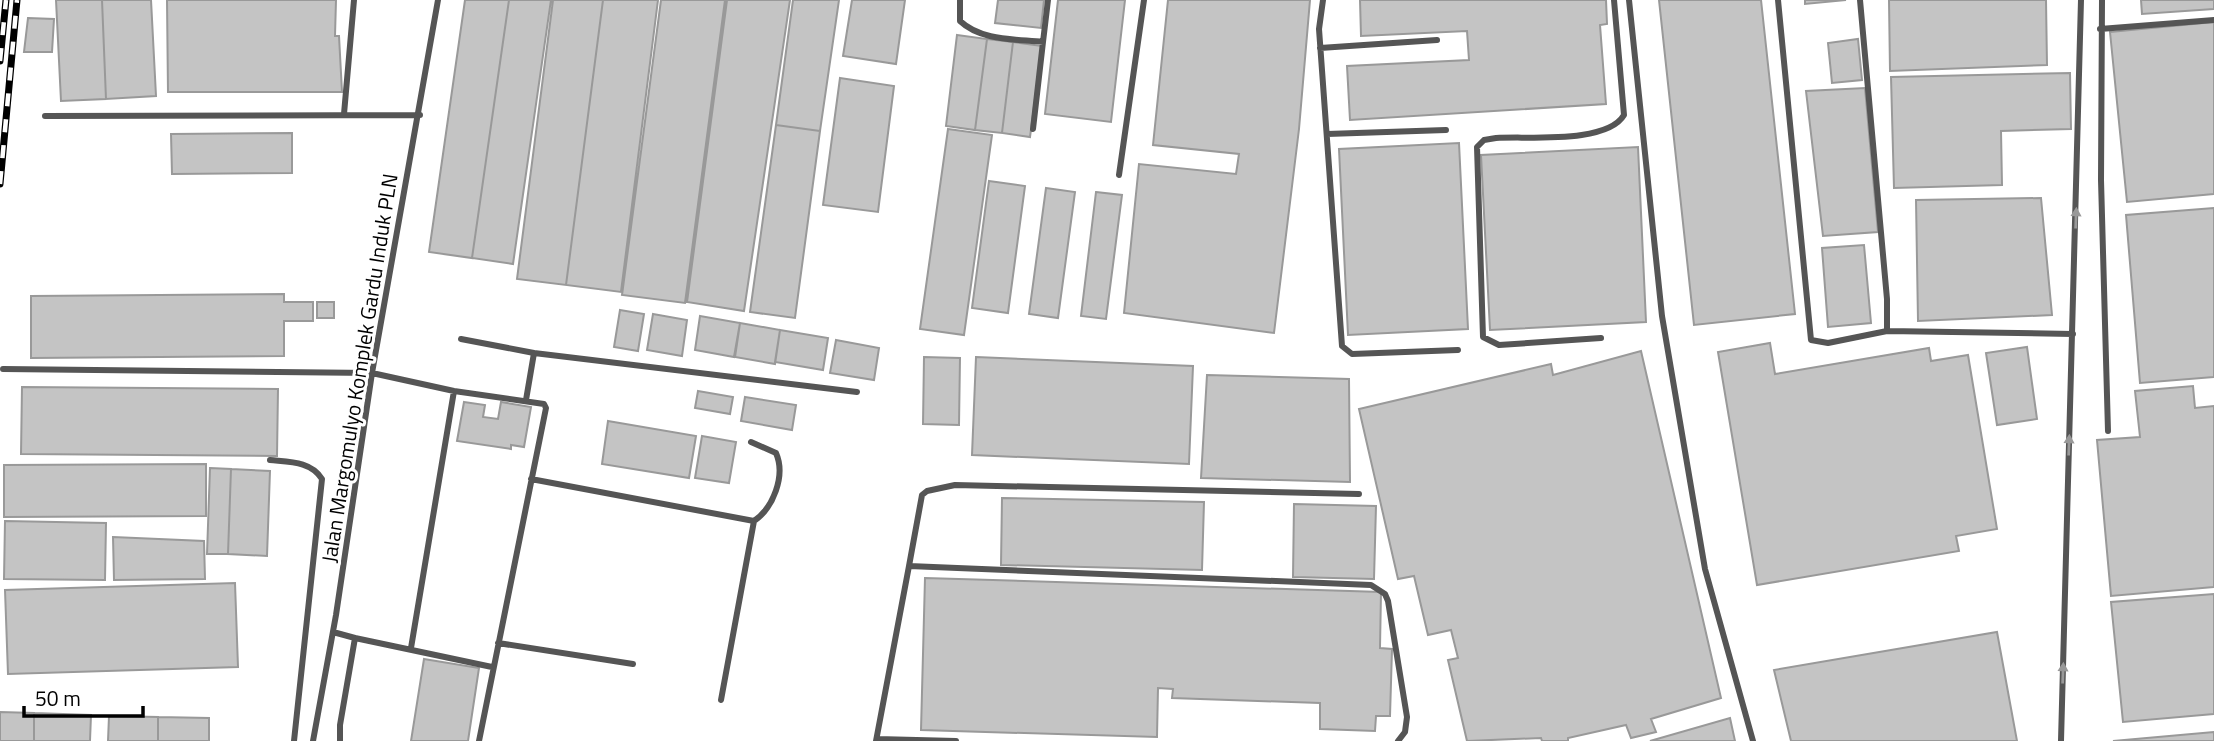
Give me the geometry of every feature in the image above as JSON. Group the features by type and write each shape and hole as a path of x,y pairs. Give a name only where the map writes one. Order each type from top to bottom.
{"lane":[{"path":"344,114 354,0"},
{"name":"Jalan Margomulyo Komplek Gardu Induk PLN","path":"313,741 333,632 372,373 438,0"},
{"path":"960,0 960,21 969,29 983,35 1043,42"},
{"path":"1034,130 1048,0"},
{"path":"1119,175 1144,0"},
{"path":"1322,0 1320,48 1342,346 1352,354 1458,350"},
{"path":"1601,338 1499,345 1483,337 1477,147 1485,140 1496,138 1598,134 1619,122 1624,116 1614,0"},
{"path":"1629,0 1664,330 1705,569 1753,741"},
{"path":"1778,0 1808,333 1811,340 1828,343 1887,331 2073,334"},
{"path":"1860,0 1888,299 1887,331"},
{"path":"2061,741 2081,0"},
{"path":"2102,0 2100,29 2108,431"},
{"path":"2100,29 2214,19"},
{"path":"1320,48 1437,40"},
{"path":"45,116 419,115"},
{"path":"1327,134 1446,130"},
{"path":"461,339 534,353 857,392"},
{"path":"526,400 534,353"},
{"path":"3,369 372,373 454,391 541,402 546,408 479,741"},
{"path":"411,648 454,391"},
{"path":"721,700 754,521 771,506 779,463 776,453 751,442"},
{"path":"270,460 303,464 317,470 322,479 293,741"},
{"path":"531,479 754,521"},
{"path":"956,741 877,740 922,495 928,491 955,485 1359,494"},
{"path":"909,566 1371,586 1385,594 1388,601 1407,717 1405,732 1398,741"},
{"path":"333,632 492,667"},
{"path":"340,741 340,725 355,638"},
{"path":"498,643 633,664"}],"building":[{"path":"56,0 102,0 106,99 61,101"},
{"path":"102,0 151,0 156,96 106,99"},
{"path":"167,0 336,0 335,36 339,36 342,92 168,92"},
{"path":"465,0 509,0 472,258 429,252"},
{"path":"509,0 551,0 513,264 472,258"},
{"path":"553,0 603,0 566,285 517,279"},
{"path":"603,0 658,0 621,292 566,285"},
{"path":"661,0 725,0 685,303 622,295"},
{"path":"727,0 790,0 744,311 687,302"},
{"path":"793,0 839,0 820,131 776,125"},
{"path":"852,0 905,0 896,64 843,56"},
{"path":"998,0 1044,0 1041,28 995,23"},
{"path":"1058,0 1125,0 1111,122 1045,114"},
{"path":"1168,0 1310,0 1299,129 1274,333 1124,313 1139,164 1236,174 1239,154 1153,145"},
{"path":"1360,0 1606,0 1607,24 1600,25 1606,104 1350,120 1347,66 1469,60 1467,31 1361,36"},
{"path":"1659,0 1761,0 1795,314 1694,325"},
{"path":"1805,0 1846,0 1805,4"},
{"path":"1889,0 2046,0 2047,65 1890,71"},
{"path":"2141,0 2214,0 2214,9 2142,14"},
{"path":"28,18 54,19 52,52 24,52"},
{"path":"2214,22 2214,194 2127,202 2110,32"},
{"path":"957,35 987,39 975,130 946,126"},
{"path":"987,39 1013,42 1002,133 975,130"},
{"path":"1858,39 1862,80 1832,83 1828,43"},
{"path":"1013,42 1042,46 1030,137 1002,133"},
{"path":"2070,73 2071,129 2001,131 2002,185 1894,188 1891,77"},
{"path":"840,78 894,86 878,212 823,205"},
{"path":"1865,88 1878,232 1823,236 1806,91"},
{"path":"776,125 820,131 795,318 750,312"},
{"path":"948,129 992,135 964,335 920,329"},
{"path":"292,133 292,173 172,174 171,134"},
{"path":"1459,143 1468,329 1348,335 1339,149"},
{"path":"1638,147 1646,322 1490,330 1481,155"},
{"path":"989,181 1025,186 1008,313 972,308"},
{"path":"1046,188 1075,192 1058,318 1029,314"},
{"path":"1096,192 1122,195 1106,319 1081,316"},
{"path":"2041,198 2052,315 1918,321 1916,200"},
{"path":"2214,208 2214,377 2140,383 2126,215"},
{"path":"1864,245 1871,323 1828,327 1822,248"},
{"path":"284,294 284,302 313,302 313,321 284,321 284,356 31,358 31,296"},
{"path":"317,302 334,302 334,318 317,318"},
{"path":"620,310 644,314 638,351 614,347"},
{"path":"653,314 687,320 682,356 647,350"},
{"path":"700,316 740,323 734,357 695,350"},
{"path":"740,323 780,330 775,364 735,357"},
{"path":"780,330 828,338 823,370 775,362"},
{"path":"836,340 879,348 874,380 830,373"},
{"path":"1770,343 1775,374 1929,348 1931,361 1968,355 1997,529 1956,536 1959,551 1757,585 1718,352"},
{"path":"2027,347 2037,419 1997,425 1986,353"},
{"path":"1641,351 1721,698 1651,719 1656,732 1631,738 1626,725 1568,738 1568,741 1542,741 1541,738 1467,741 1448,660 1458,658 1451,630 1428,635 1414,576 1398,579 1359,409 1551,364 1553,375"},
{"path":"924,357 960,358 959,425 923,424"},
{"path":"976,357 1193,366 1189,464 972,455"},
{"path":"1207,375 1349,379 1350,482 1201,478"},
{"path":"2193,386 2195,408 2214,406 2214,587 2111,596 2097,440 2140,437 2135,391"},
{"path":"22,387 278,389 277,456 21,454"},
{"path":"698,391 733,397 730,414 695,408"},
{"path":"745,397 796,405 792,430 741,421"},
{"path":"464,402 485,405 483,417 498,419 501,402 531,407 524,447 511,445 511,449 457,441"},
{"path":"608,421 696,436 689,478 602,464"},
{"path":"702,436 736,442 729,483 695,478"},
{"path":"206,464 206,516 4,517 4,465"},
{"path":"210,468 231,469 228,554 207,554"},
{"path":"231,469 270,471 267,556 228,554"},
{"path":"1002,498 1204,502 1202,570 1001,565"},
{"path":"1294,504 1376,506 1374,579 1293,577"},
{"path":"5,521 106,523 105,580 4,579"},
{"path":"113,537 204,541 205,579 114,580"},
{"path":"925,578 1381,592 1380,648 1392,649 1390,716 1376,716 1375,731 1320,729 1320,703 1172,698 1173,689 1158,688 1157,737 921,730"},
{"path":"235,583 238,667 8,674 5,590"},
{"path":"2214,594 2214,714 2123,722 2111,602"},
{"path":"1997,632 2017,741 1791,741 1774,670"},
{"path":"424,659 479,668 468,741 411,741"},
{"path":"0,712 34,713 34,741 0,741"},
{"path":"34,713 91,715 90,741 34,741"},
{"path":"109,716 158,717 158,741 108,741"},
{"path":"158,717 209,718 209,741 158,741"},
{"path":"1730,718 1735,741 1650,741"},
{"path":"2214,732 2214,741 2113,741"}],"railway":[{"path":"0,61 6,0"},
{"path":"0,184 17,0"}]}
